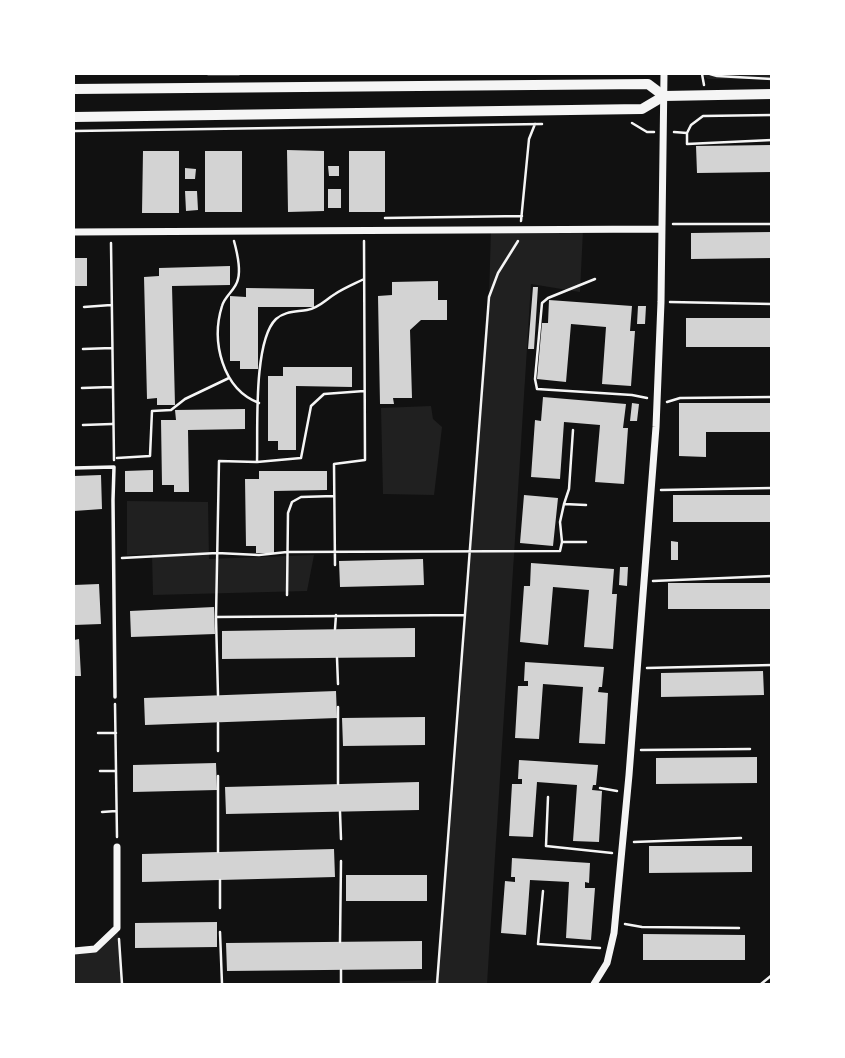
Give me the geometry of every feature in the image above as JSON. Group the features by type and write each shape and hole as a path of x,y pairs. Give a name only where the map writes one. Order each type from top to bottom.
{"main road":[{"path":"74,89 648,83 664,96"},
{"path":"74,117 642,109 664,96 772,94"}],"street":[{"path":"594,985 607,963 611,948 628,793 657,401 664,74"},
{"path":"74,232 520,230 662,226"},
{"path":"74,951 96,949 117,928 117,847"}],"lane":[{"path":"74,468 114,467 115,697"}],"path":[{"path":"208,74 239,74"},
{"path":"710,74 772,79"},
{"path":"772,115 702,116 691,125 687,133 687,144 772,140"},
{"path":"631,122 647,132 687,133"},
{"path":"437,985 489,297 498,273 517,244 529,139 535,124"},
{"path":"74,131 549,124"},
{"path":"662,226 772,225"},
{"path":"335,565 334,464 365,460 364,231"},
{"path":"111,232 114,467"},
{"path":"231,232 239,279 222,303 219,319 222,363 229,378 248,399 259,403"},
{"path":"257,463 264,341 277,318 290,311 318,307 336,293 364,279"},
{"path":"595,279 542,303 535,379 537,389 657,401 680,398 772,397"},
{"path":"661,302 772,304"},
{"path":"84,307 111,305"},
{"path":"83,349 112,348"},
{"path":"113,458 150,456 152,411 171,410 185,398 229,378"},
{"path":"82,387 112,387"},
{"path":"218,695 216,553 219,461 257,463 301,458 310,406 324,394 364,391"},
{"path":"83,425 112,424"},
{"path":"113,559 216,553 259,555 287,552 561,551 560,522 569,489 573,430"},
{"path":"650,490 772,488"},
{"path":"287,595 288,513 292,502 301,497 335,496"},
{"path":"565,504 586,505"},
{"path":"562,542 586,542"},
{"path":"643,581 772,576"},
{"path":"335,615 335,629"},
{"path":"216,617 465,615"},
{"path":"337,657 338,684"},
{"path":"637,668 772,664"},
{"path":"772,689 772,695"},
{"path":"115,697 117,847"},
{"path":"338,707 338,784"},
{"path":"218,723 218,751"},
{"path":"98,733 116,733"},
{"path":"631,750 750,749"},
{"path":"100,771 116,771"},
{"path":"218,776 218,852"},
{"path":"600,788 628,793"},
{"path":"548,797 546,846 622,855"},
{"path":"102,812 116,811"},
{"path":"340,812 341,839"},
{"path":"623,842 741,838"},
{"path":"340,942 341,861"},
{"path":"220,880 220,908"},
{"path":"542,891 538,944 611,948"},
{"path":"615,922 642,927 739,928"},
{"path":"117,928 122,985"},
{"path":"220,932 222,985"},
{"path":"341,970 341,985"},
{"path":"761,985 772,975"}],"shaded area":[{"path":"700,74 771,74 771,79 708,79"},
{"path":"491,230 583,230 580,292 531,284 487,984 317,984 437,980 455,770 489,297"},
{"path":"431,406 433,419 442,427 434,495 383,494 381,408"},
{"path":"127,501 208,502 209,559 314,555 307,591 153,595 152,554 127,555"},
{"path":"117,928 122,984 74,984 74,951 96,949"}],"building":[{"path":"772,145 772,172 697,173 696,146"},
{"path":"287,150 324,151 324,211 288,212"},
{"path":"143,151 179,151 179,213 142,213"},
{"path":"205,151 242,151 242,212 205,212"},
{"path":"349,151 385,151 385,212 349,212"},
{"path":"328,166 339,166 339,176 329,176"},
{"path":"185,168 196,169 195,179 185,179"},
{"path":"328,189 341,189 341,208 328,208"},
{"path":"185,191 197,191 198,210 186,211"},
{"path":"772,232 772,258 691,259 691,233"},
{"path":"74,258 87,258 87,286 74,286"},
{"path":"230,266 230,285 172,286 175,405 157,405 157,398 147,399 144,277 159,276 159,268"},
{"path":"438,281 438,300 447,300 447,320 421,320 410,330 412,398 393,398 394,404 380,404 378,296 392,295 392,282"},
{"path":"533,287 538,287 534,349 528,349"},
{"path":"246,288 314,289 314,307 258,307 258,369 240,369 240,361 230,361 230,296 246,297"},
{"path":"549,300 632,306 630,331 635,331 631,386 602,384 606,327 571,324 566,382 537,379 542,323 548,323"},
{"path":"638,306 646,306 645,324 637,324"},
{"path":"686,318 772,318 772,347 686,347"},
{"path":"283,367 352,367 352,387 296,386 296,450 278,450 278,441 268,441 268,376 283,376"},
{"path":"543,397 626,404 623,428 628,428 624,484 595,482 600,425 564,422 560,479 531,477 535,420 541,421"},
{"path":"632,403 639,404 637,421 630,421"},
{"path":"679,403 772,403 772,432 706,432 706,457 679,456"},
{"path":"245,409 245,429 188,430 189,492 174,492 174,485 162,485 161,420 176,420 175,410"},
{"path":"153,470 153,492 125,492 125,471"},
{"path":"259,471 327,471 327,490 274,491 274,553 256,553 256,546 246,546 245,479 259,479"},
{"path":"101,475 102,509 74,511 74,476"},
{"path":"524,495 558,498 553,546 520,543"},
{"path":"673,495 772,495 772,522 673,522"},
{"path":"671,541 678,542 678,560 671,560"},
{"path":"423,559 424,585 340,587 339,561"},
{"path":"531,563 614,569 612,594 617,594 613,649 584,647 589,590 553,587 548,645 520,642 524,586 530,586"},
{"path":"620,567 628,567 627,586 619,585"},
{"path":"668,583 771,583 771,609 668,609"},
{"path":"99,584 101,624 74,625 74,585"},
{"path":"214,607 215,634 131,637 130,611"},
{"path":"415,628 415,657 222,659 222,631"},
{"path":"79,639 81,676 74,676 74,640"},
{"path":"525,662 604,667 602,687 599,687 598,692 608,693 605,744 579,743 583,687 543,684 539,739 515,738 518,686 528,686 528,681 524,681"},
{"path":"763,671 764,695 661,697 661,673"},
{"path":"336,691 337,718 145,725 144,698"},
{"path":"425,717 425,745 343,746 342,718"},
{"path":"757,757 757,783 656,784 656,758"},
{"path":"519,760 598,765 596,785 593,785 592,790 602,791 599,842 573,841 577,785 537,782 533,837 509,836 512,784 522,784 522,779 518,779"},
{"path":"216,763 217,790 133,792 133,765"},
{"path":"419,782 419,810 226,814 225,787"},
{"path":"649,846 752,846 752,872 649,873"},
{"path":"334,849 335,877 142,882 142,854"},
{"path":"512,858 590,863 589,883 585,882 585,888 595,888 591,940 566,938 569,882 530,880 526,935 501,933 505,881 515,882 515,877 511,877"},
{"path":"346,875 427,875 427,901 346,901"},
{"path":"217,922 217,947 135,948 135,923"},
{"path":"643,934 745,935 745,960 643,960"},
{"path":"422,941 422,969 227,971 226,943"}]}
